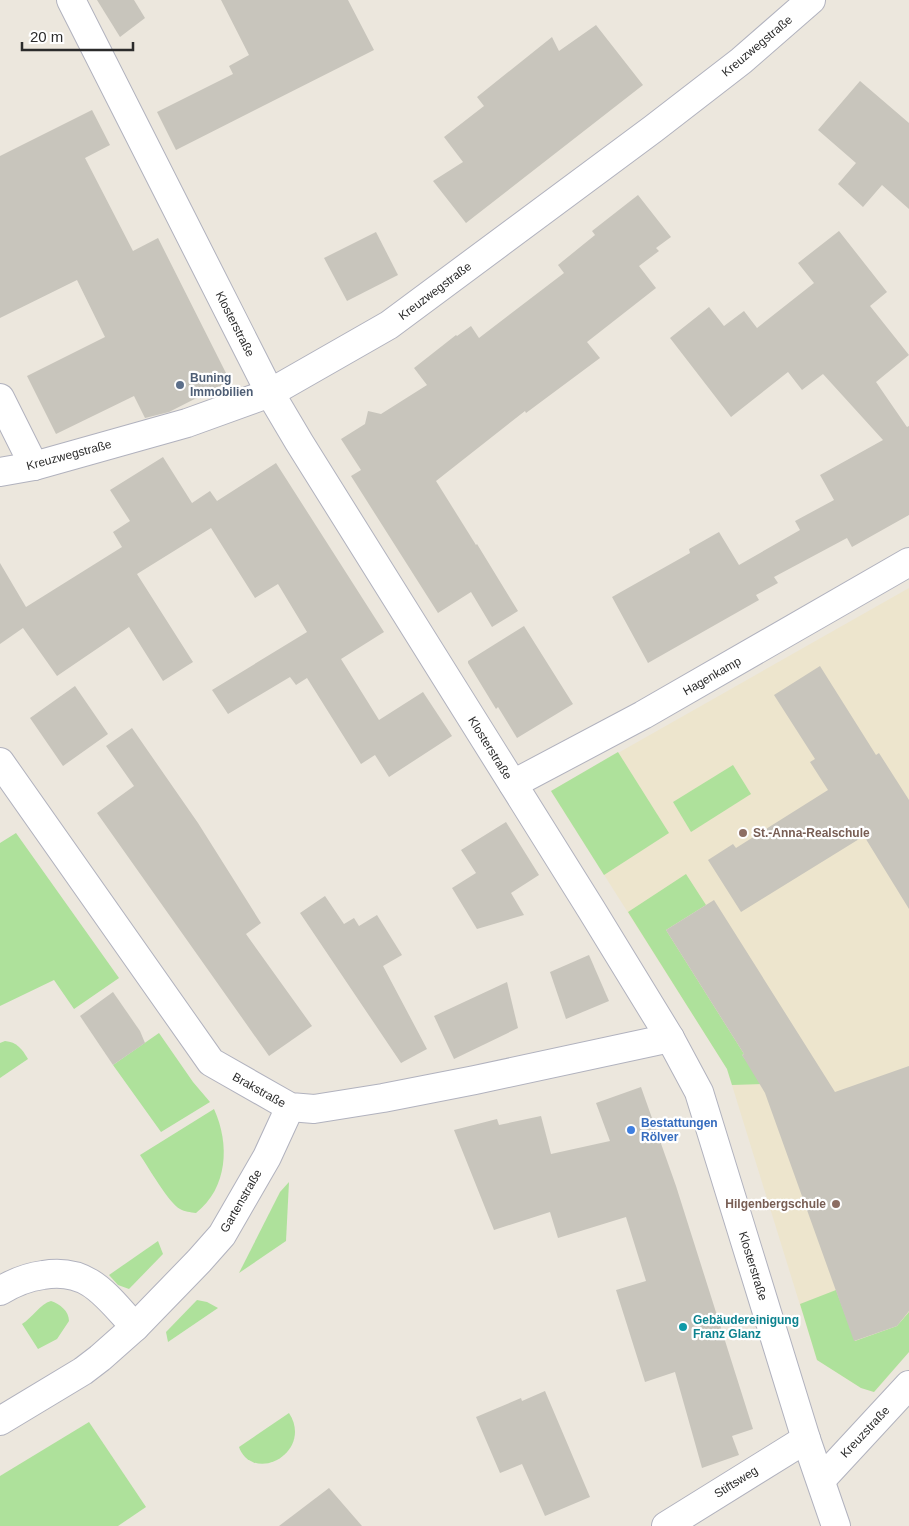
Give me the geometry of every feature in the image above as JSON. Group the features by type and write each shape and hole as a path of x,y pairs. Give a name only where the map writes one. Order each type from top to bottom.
{"street":[{"name":"Klosterstraße","path":"71,0 270,393 670,1038 699,1092 806,1439 836,1526"},
{"name":"Kreuzwegstraße","path":"0,472 34,466 187,423 270,393 389,325 653,129 741,60 811,0"},
{"path":"0,398 34,466"},
{"name":"Hagenkamp","path":"513,784 643,715 909,562"},
{"name":"Brakstraße","path":"0,762 211,1062 290,1107 314,1109 383,1098 670,1038"},
{"name":"Gartenstraße","path":"0,1421 83,1371 135,1327 166,1296 222,1235 267,1157 290,1107"},
{"path":"0,1291 32,1277 65,1273 80,1277 95,1286 135,1327"},
{"name":"Kreuzstraße","path":"820,1480 909,1385"},
{"name":"Stiftsweg","path":"666,1526 806,1439"}],"shaded area":[{"name":"St.-Anna-Realschule","path":"909,588 909,1352 874,1392 861,1388 817,1360 727,1069 551,791"}],"green space":[{"path":"618,752 669,833 604,875 551,791"},
{"path":"733,765 751,794 691,832 673,802"},
{"path":"16,833 119,978 74,1009 54,980 0,1006 0,843"},
{"path":"686,874 706,905 666,930 744,1054 742,1055 763,1084 732,1085 727,1069 628,912"},
{"path":"159,1033 193,1082 210,1102 161,1132 113,1065"},
{"path":"5,1041 19,1047 28,1059 0,1078 0,1043"},
{"path":"214,1109 219,1122 224,1151 220,1178 215,1191 207,1203 196,1213 186,1211 180,1209 170,1199 140,1155"},
{"path":"289,1182 286,1241 239,1273 280,1192"},
{"path":"158,1241 163,1254 129,1289 118,1285 109,1275"},
{"path":"836,1290 855,1341 897,1326 909,1312 909,1352 874,1392 861,1388 817,1360 800,1304"},
{"path":"197,1300 207,1302 218,1308 168,1342 166,1332"},
{"path":"51,1301 63,1308 69,1317 69,1321 57,1339 38,1349 22,1324 43,1305"},
{"path":"289,1413 294,1426 294,1437 291,1447 284,1456 264,1464 254,1463 245,1457 239,1447"},
{"path":"89,1422 146,1507 118,1526 0,1526 0,1476"}],"building":[{"path":"97,0 134,0 145,18 120,37"},
{"path":"221,0 348,0 374,50 176,150 157,112 233,74 229,66 249,55"},
{"path":"596,25 643,85 466,223 433,181 463,162 444,137 484,106 477,97 552,37 559,51"},
{"path":"860,81 909,123 909,209 882,185 863,207 838,184 856,163 818,130"},
{"path":"92,110 110,145 85,158 133,251 158,238 230,381 169,412 145,418 134,396 56,434 27,376 105,337 77,280 0,318 0,156"},
{"path":"638,195 671,237 656,248 659,251 639,266 656,288 587,342 600,358 526,413 525,411 436,481 518,611 492,627 471,592 438,613 351,476 361,470 341,439 365,424 368,411 381,414 427,385 414,368 456,335 471,326 479,338 564,273 558,265 595,235 592,231"},
{"path":"839,231 887,292 870,306 909,355 876,382 907,427 909,426 909,515 852,547 847,538 774,577 778,583 756,595 759,600 648,663 612,597 690,553 689,549 719,532 739,565 800,530 795,521 834,500 820,475 883,440 823,374 802,390 788,372 731,417 670,338 709,307 724,326 744,311 757,328 814,283 798,263"},
{"path":"376,232 398,275 347,301 324,258"},
{"path":"163,457 192,503 210,491 217,501 276,463 384,632 341,659 379,720 423,692 452,736 389,777 375,755 361,764 307,678 296,685 290,677 228,714 212,690 307,632 278,584 255,598 211,528 137,574 193,662 163,681 129,627 57,676 23,628 0,644 0,563 26,607 122,547 113,532 130,521 110,490"},
{"path":"524,626 573,704 517,738 498,707 496,709 468,661"},
{"path":"820,666 876,755 879,753 909,800 909,909 864,836 741,912 708,860 733,844 736,848 828,790 810,762 815,759 774,695"},
{"path":"75,686 108,734 63,766 30,718"},
{"path":"132,728 198,823 261,923 246,934 312,1026 269,1056 97,813 134,786 106,746"},
{"path":"506,822 539,875 511,893 524,915 477,929 452,888 476,873 461,850"},
{"path":"325,896 344,924 354,918 359,926 377,915 402,955 383,966 427,1049 401,1063 300,913"},
{"path":"714,900 835,1092 909,1066 909,1311 897,1326 854,1341 765,1093 742,1055 744,1054 666,930"},
{"path":"589,955 609,1001 566,1019 550,972"},
{"path":"507,982 518,1028 454,1059 434,1016"},
{"path":"113,992 140,1031 145,1043 113,1065 80,1016"},
{"path":"641,1087 676,1186 753,1429 732,1436 739,1455 702,1468 675,1372 645,1382 616,1290 646,1281 626,1217 558,1238 550,1212 494,1230 454,1130 497,1119 499,1125 541,1116 551,1154 610,1141 596,1103"},
{"path":"545,1391 590,1497 545,1516 522,1464 500,1473 476,1417 521,1398 522,1401"},
{"path":"329,1488 362,1526 279,1526"}],"place":[{"name":"Buning Immobilien","path":"180,385"},
{"name":"St.-Anna-Realschule","path":"743,833"},
{"name":"Bestattungen Rölver","path":"631,1130"},
{"name":"Hilgenbergschule","path":"836,1204"},
{"name":"Gebäudereinigung Franz Glanz","path":"683,1327"}]}
